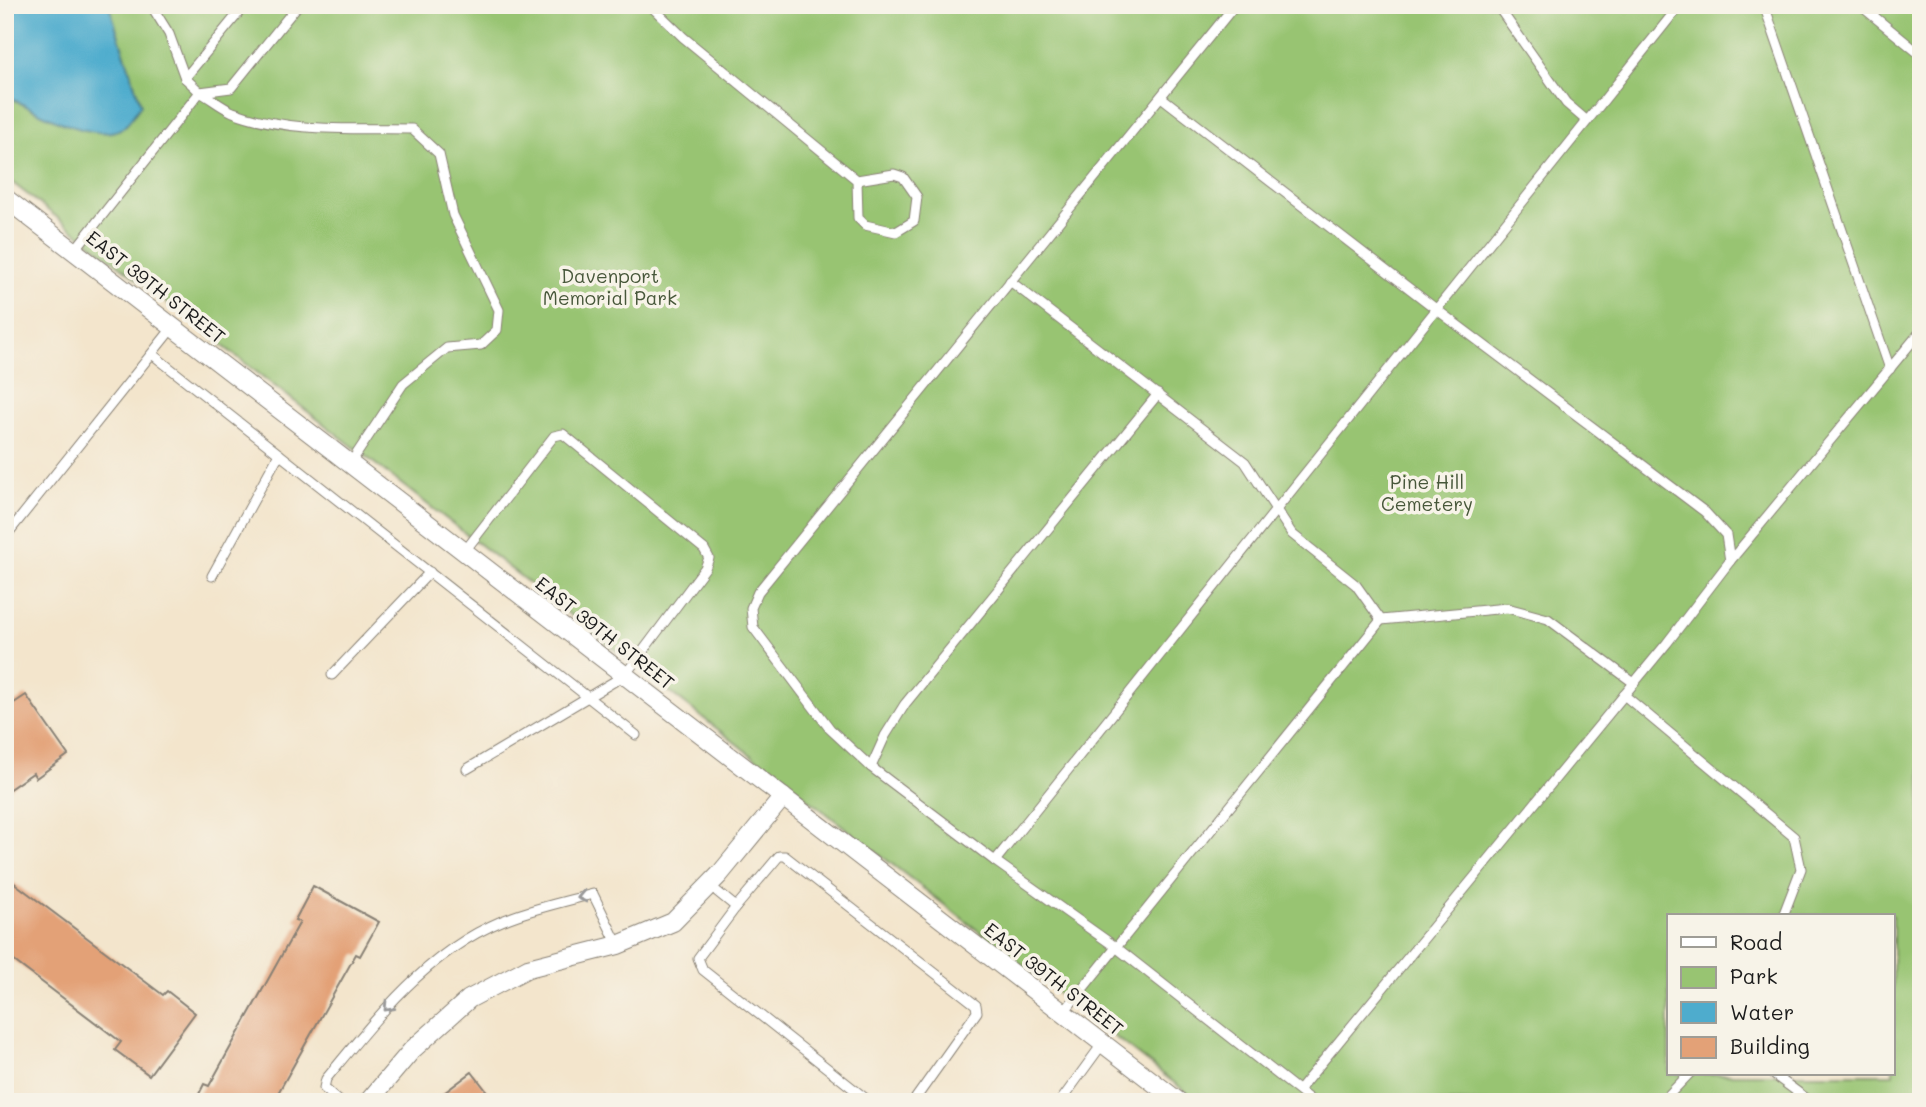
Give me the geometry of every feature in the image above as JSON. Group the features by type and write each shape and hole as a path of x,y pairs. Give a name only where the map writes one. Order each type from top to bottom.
{"street":[{"name":"EAST 39TH STREET","path":"5,198 1179,1102"},
{"path":"368,1102 412,1050 469,999 528,968 618,945 673,922 709,885 783,797"}],"lane":[{"path":"151,5 169,34 186,78 200,92 230,111 257,120 312,127 412,129 439,154 453,215 499,310 497,330 481,345 447,348 403,384 350,464"},
{"path":"186,78 245,5"},
{"path":"74,251 200,92 231,88 298,5"},
{"path":"655,5 654,9 683,37 857,180 894,174 903,177 917,197 914,221 896,232 865,225 858,218 857,180"},
{"path":"1235,5 758,592 751,608 753,627 830,729 871,767 1116,948 1313,1102"},
{"path":"1497,5 1566,103 1587,121"},
{"path":"995,861 1680,5"},
{"path":"1764,5 1890,369"},
{"path":"1860,5 1921,55"},
{"path":"1161,97 1705,512 1726,535 1730,561"},
{"path":"1010,281 1245,462 1292,534 1356,585 1381,620"},
{"path":"5,537 173,327"},
{"path":"1299,1090 1921,331"},
{"path":"152,354 636,735"},
{"path":"871,767 885,736 905,704 1158,394"},
{"path":"5,418 8,433 5,436"},
{"path":"464,552 554,436 563,434 704,548 709,558 705,568 625,675 467,769"},
{"path":"212,576 279,454"},
{"path":"332,675 430,572"},
{"path":"1063,1013 1381,620 1507,608 1548,619 1634,684"},
{"path":"1624,695 1794,837 1801,869 1784,914"},
{"path":"870,1102 703,970 698,958 736,906 779,856 785,856 976,1004 976,1012 913,1102"},
{"path":"709,885 736,906"},
{"path":"340,1102 324,1088 326,1079 372,1024 424,969 459,943 513,916 593,894 618,945"},
{"path":"1060,1102 1103,1044"},
{"path":"1662,1102 1687,1076"},
{"path":"1776,1076 1811,1102"}],"green space":[{"name":"Pine Hill Cemetery","path":"5,5 1921,5 1921,1102 1199,1102 5,177"}],"water":[{"path":"5,5 109,5 141,105 124,127 112,132 81,129 5,95"}],"building":[{"path":"26,695 68,755 36,778 33,773 5,792 5,709"},
{"path":"5,876 163,995 167,991 195,1013 149,1075 115,1050 121,1042 5,954"},
{"path":"313,886 379,922 360,956 356,954 273,1102 195,1102 204,1084 209,1086 300,922 295,920"},
{"path":"472,1072 495,1102 432,1102"}],"park label":[{"name":"Davenport Memorial Park","path":"610,287"}]}
